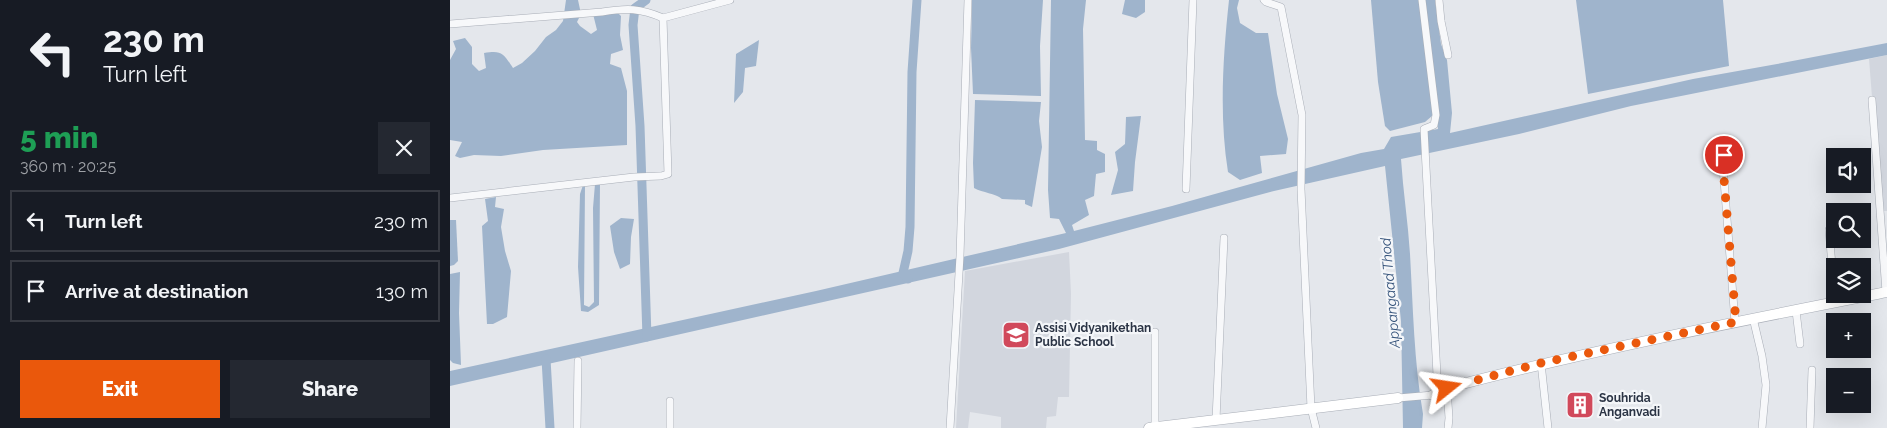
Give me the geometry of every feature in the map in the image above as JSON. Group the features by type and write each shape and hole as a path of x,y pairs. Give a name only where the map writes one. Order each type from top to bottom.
{"street":[{"path":"450,24 602,12 625,8 648,11 663,18 730,0"},
{"path":"950,428 960,256 968,0"},
{"path":"1186,189 1193,0"},
{"path":"1264,0 1281,7 1302,115 1301,189 1311,408 1316,428"},
{"path":"1422,0 1436,115 1434,126 1424,129 1439,392 1448,428"},
{"path":"1439,0 1448,55"},
{"path":"450,198 668,174 663,18"},
{"path":"1871,295 1886,292 1872,100"},
{"path":"1724,155 1723,167 1736,322"},
{"path":"1216,420 1224,238"},
{"path":"1149,428 1182,426 1439,392 1541,363 1827,303"},
{"path":"1796,311 1800,344"},
{"path":"1752,318 1762,356 1766,385 1762,428"},
{"path":"1155,332 1155,427"},
{"path":"577,428 578,361"},
{"path":"1541,363 1548,428"},
{"path":"1810,428 1812,370"},
{"path":"670,401 670,428"}],"shaded area":[{"path":"1887,55 1887,211 1881,211 1869,59"},
{"name":"Assisi Vidyanikethan Public School","path":"1069,252 1071,294 1069,397 1058,397 1056,416 1047,417 1046,428 1001,428 1001,417 970,412 968,428 956,428 965,271"}],"water":[{"path":"566,0 578,0 581,14 577,22 591,34 597,30 592,10 616,11 621,16 620,35 623,50 611,54 610,64 621,68 627,91 627,145 543,150 501,156 474,155 460,158 455,156 462,142 450,140 450,60 456,49 453,41 465,38 472,47 472,64 479,71 486,68 484,53 490,52 501,54 513,68 522,63 546,37 556,30 563,21"},
{"path":"972,0 1043,0 1040,46 1041,96 973,94 971,48"},
{"path":"1051,0 1086,0 1083,29 1085,140 1097,141 1097,150 1105,154 1105,172 1096,174 1094,196 1085,200 1089,215 1072,225 1074,231 1172,206 1361,153 1384,149 1391,137 1438,129 1424,0 1435,0 1441,44 1447,60 1452,113 1450,133 1693,79 1887,43 1887,55 1631,106 1519,134 1401,159 1409,242 1416,354 1423,414 1422,428 1403,428 1401,321 1385,166 1274,191 1059,249 450,386 450,371 816,291 1066,233 1059,219 1050,218 1048,190"},
{"path":"1125,0 1145,0 1145,12 1136,18 1122,14"},
{"path":"1229,0 1239,0 1237,8 1240,23 1256,33 1268,33 1277,94 1288,139 1286,154 1260,156 1262,173 1240,180 1228,172 1225,151 1223,108 1224,64"},
{"path":"1371,0 1419,0 1432,108 1432,116 1425,122 1390,131 1385,126 1378,82"},
{"path":"1576,0 1723,0 1729,66 1588,94"},
{"path":"759,40 756,66 745,68 743,92 734,103 736,54"},
{"path":"975,100 1041,102 1039,121 1042,147 1032,207 1025,204 1025,200 1002,199 996,195 974,188"},
{"path":"1141,116 1133,191 1111,195 1118,170 1115,152 1125,144 1126,117"},
{"path":"600,183 599,305 588,312 581,311 578,267 580,194 583,185 585,185 584,305 589,307 594,302 593,208 595,184"},
{"path":"496,197 495,207 504,209 501,227 511,271 507,317 493,324 487,324 482,226 488,221 485,199"},
{"path":"621,218 634,219 630,264 620,269 614,252 610,226"},
{"path":"450,220 456,220 458,261 450,266"},
{"path":"460,272 461,365 450,360 450,274"}],"waterway":[{"path":"646,0 635,8 633,25 640,126 647,337"},
{"path":"908,279 903,273 908,251 910,227 912,72 917,0"},
{"path":"546,359 550,428"}],"place":[{"name":"Assisi Vidyanikethan Public School","path":"1016,335"},
{"name":"Souhrida Anganvadi","path":"1580,405"}],"route":[{"path":"1447,388 1541,363 1736,322 1723,167 1724,155"}],"water label":[{"name":"Appangaad Thod","path":"1390,293"}]}
